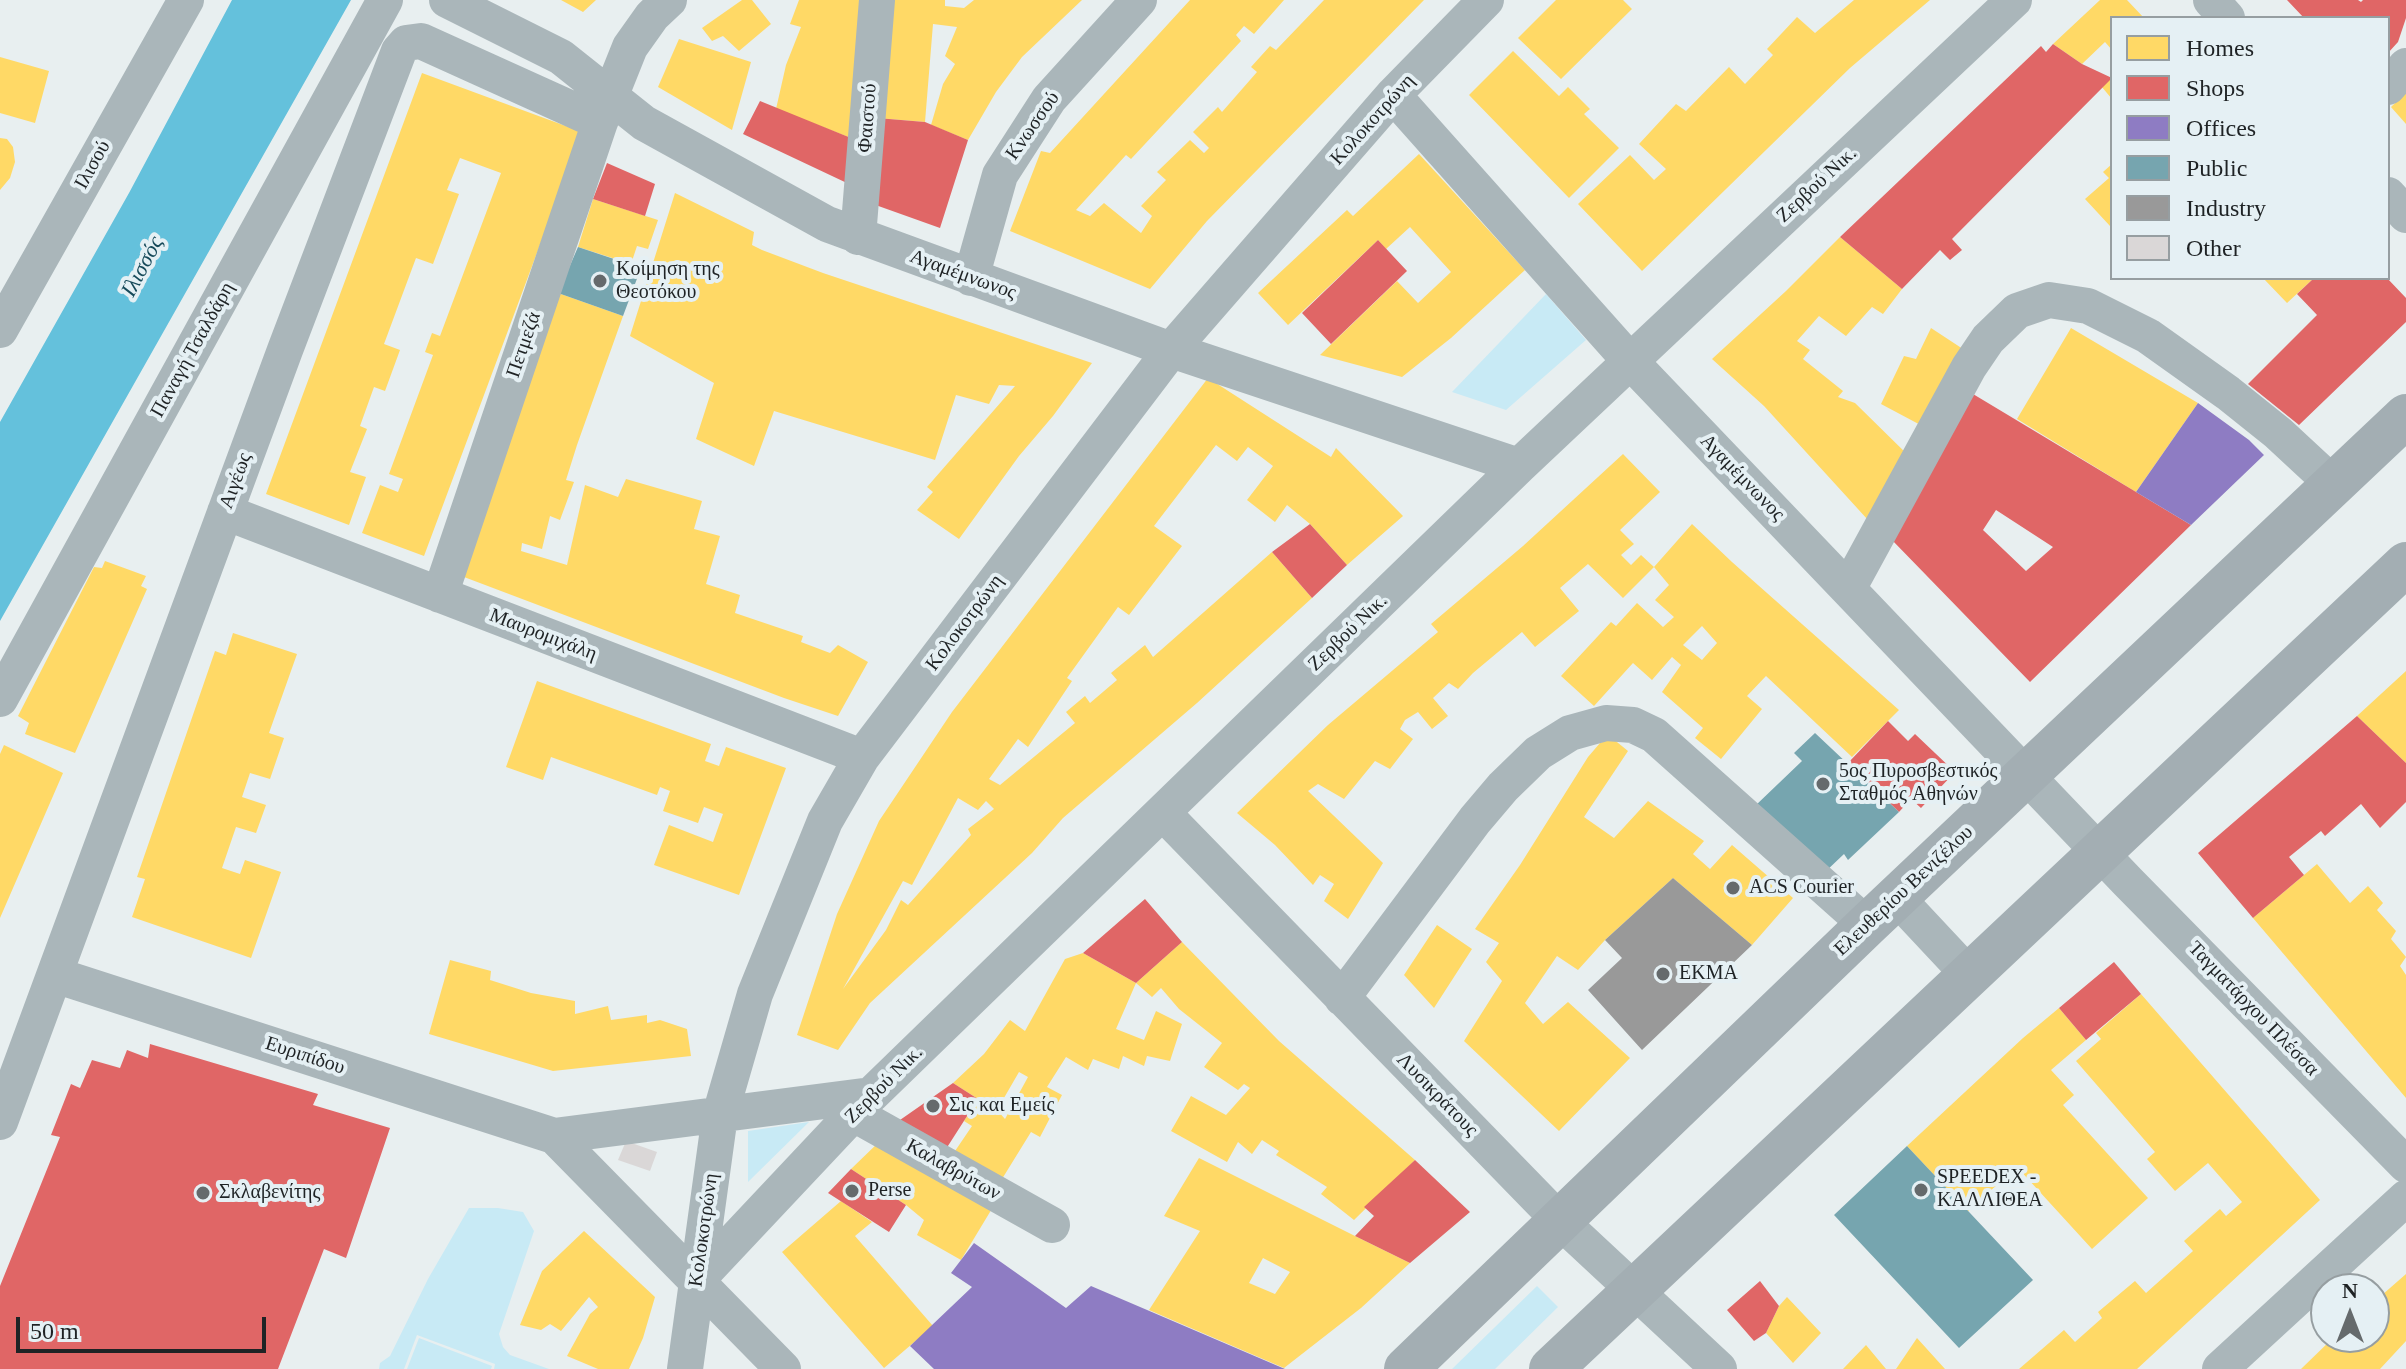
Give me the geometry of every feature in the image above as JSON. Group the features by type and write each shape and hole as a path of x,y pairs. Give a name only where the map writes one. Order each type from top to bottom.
{"main road":[{"name":"Ελευθερίου Βενιζέλου","path":"1406,1369 1882,912 2406,416"},
{"path":"1551,1369 2406,564"}],"street":[{"name":"Ιλισού","path":"0,330 186,0"},
{"name":"Παναγή Τσαλδάρη","path":"0,699 385,0"},
{"name":"Αγαμέμνωνος","path":"447,0 561,57 605,109 644,123 827,224 1171,350 1519,466"},
{"name":"Πετμεζά","path":"440,595 605,109 630,47 652,16 669,0"},
{"name":"Φαιστού","path":"858,237 877,0"},
{"name":"Κνωσσού","path":"971,278 1000,175 1049,99 1139,0"},
{"name":"Κολοκοτρώνη","path":"685,1369 720,1115 755,994 825,821 862,757 1171,350 1393,95 1486,0"},
{"name":"Ζερβού Νικ.","path":"696,1281 863,1104 1519,466 2014,0"},
{"path":"2211,0 2225,16"},
{"name":"Αιγέως","path":"0,1122 399,51 404,44 421,41 605,109"},
{"path":"2390,85 2406,66"},
{"name":"Αγαμέμνωνος","path":"1393,95 1630,361 2101,853"},
{"path":"2390,197 2406,215"},
{"path":"1848,589 1969,367 1988,339 2017,311 2049,300 2088,306 2148,336 2228,393 2278,433 2333,484"},
{"name":"Μαυρομιχάλη","path":"225,512 862,757"},
{"path":"1342,998 1503,787 1538,753 1570,733 1606,723 1633,725 1654,735 1882,912 1970,976"},
{"name":"Λυσικράτους","path":"1163,813 1560,1221 1719,1369"},
{"name":"Ταγματάρχου Πλέσσα","path":"2101,853 2406,1165"},
{"name":"Ευριπίδου","path":"55,975 554,1136 720,1115 863,1104"},
{"name":"Καλαβρύτων","path":"863,1104 1052,1225"},
{"name":"Ευριπίδου","path":"554,1136 783,1369"},
{"path":"2220,1369 2406,1198"}],"shaded area":[{"path":"1546,294 1586,340 1506,410 1452,392"},
{"path":"809,1122 748,1182 748,1131"},
{"path":"469,1208 523,1212 534,1231 499,1334 503,1347 510,1355 549,1369 494,1369 495,1364 417,1335 404,1369 379,1369 380,1363 390,1356 428,1279"},
{"path":"1537,1286 1558,1307 1495,1369 1452,1369"},
{"path":"419,1338 492,1366 491,1369 407,1369"}],"water":[{"name":"Ιλισσός","path":"232,0 351,0 0,621 0,422 129,193"}],"building: Homes":[{"path":"561,0 596,0 583,12"},
{"path":"742,0 752,0 771,24 739,51 723,36 712,41 702,28"},
{"path":"799,0 865,0 851,138 776,109 786,65 801,27 790,24"},
{"path":"883,0 945,0 945,6 964,8 974,0 1082,0 1022,57 996,92 968,140 931,125 943,84 955,64 945,56 957,27 933,24 925,122 877,118"},
{"path":"1190,0 1284,0 1254,34 1244,26 1236,35 1241,41 1131,159 1126,155 1076,210 1090,216 1104,203 1141,233 1152,216 1141,206 1166,180 1157,172 1190,140 1204,153 1209,148 1193,132 1218,107 1222,112 1257,72 1251,67 1270,46 1276,50 1324,0 1424,0 1207,221 1150,289 1010,231 1041,151 1050,153"},
{"path":"1556,0 1623,0 1632,9 1561,79 1518,38"},
{"path":"1854,0 1930,0 1850,68 1642,271 1578,204 1630,155 1654,180 1666,169 1639,144 1676,104 1686,111 1729,67 1745,84 1773,55 1767,49 1797,17 1815,33"},
{"path":"2100,0 2127,0 2142,16 2110,16 2110,48 2105,42 2082,64 2053,44"},
{"path":"679,39 751,62 732,130 658,87"},
{"path":"1513,51 1559,96 1568,87 1590,109 1584,114 1619,148 1569,198 1469,95"},
{"path":"0,57 49,71 35,123 0,113"},
{"path":"422,73 582,132 424,556 362,533 380,485 398,492 403,479 389,474 433,355 425,352 432,333 440,336 501,173 460,158 447,190 459,194 433,264 416,258 384,344 400,350 385,391 374,387 360,426 367,429 350,472 366,477 349,525 266,494"},
{"path":"2110,79 2110,97 2101,86"},
{"path":"2406,92 2406,124 2391,107"},
{"path":"0,138 7,139 13,147 15,162 10,178 0,190"},
{"path":"1419,154 1525,270 1451,338 1402,377 1320,355 1397,281 1418,303 1451,272 1410,227 1386,249 1378,240 1288,325 1258,293 1347,210 1353,216"},
{"path":"2110,166 2110,226 2085,199 2109,178 2103,172"},
{"path":"675,193 754,232 752,245 762,250 1092,363 959,539 917,510 933,492 927,487 1015,386 999,385 989,404 956,395 935,460 774,411 754,466 696,439 714,383 630,336"},
{"path":"593,199 658,220 648,249 637,246 631,264 578,247"},
{"path":"1840,237 1902,289 1883,314 1872,307 1846,336 1819,316 1797,341 1810,350 1803,359 1843,391 1838,397 1855,403 1912,459 1868,520 1764,406 1712,359"},
{"path":"2265,280 2312,280 2287,303"},
{"path":"558,293 623,316 566,480 574,482 560,520 550,516 542,549 522,543 521,551 567,565 585,485 618,497 626,479 702,501 694,529 720,536 706,584 740,595 735,613 803,636 801,642 830,653 838,645 868,662 838,716 464,577"},
{"path":"1931,328 1966,351 1928,429 1881,404 1904,356 1916,359"},
{"path":"2071,328 2198,403 2136,492 2017,419"},
{"path":"1208,378 1331,457 1336,448 1403,516 1347,565 1310,524 1287,505 1275,522 1247,500 1273,466 1248,447 1237,461 1216,445 1154,526 1182,546 1129,615 1118,607 1067,678 1072,681 1028,747 1018,739 989,779 1000,785 1075,723 1066,712 1085,696 1090,703 1117,680 1111,673 1145,645 1153,657 1272,552 1312,598 1197,703 1063,818 1032,853 870,1003 838,1050 797,1035 837,914 879,821 952,712","holes":["958,798 978,810 986,801 994,809 968,829 971,835 908,905 901,900 886,930 843,989 903,881 912,885"]},
{"path":"1623,454 1660,492 1620,530 1634,544 1621,555 1631,565 1641,555 1654,567 1623,598 1588,564 1560,588 1579,611 1535,647 1522,632 1458,689 1449,683 1433,698 1448,716 1432,729 1418,712 1405,720 1400,729 1413,739 1390,769 1375,761 1344,799 1318,784 1308,791 1383,863 1348,919 1324,901 1334,884 1320,875 1313,885 1275,845 1237,813 1328,725 1438,632 1431,624 1523,546"},
{"path":"1692,524 1899,710 1852,757 1766,676 1747,696 1762,709 1721,759 1695,738 1703,728 1662,692 1681,665 1672,657 1652,680 1633,663 1594,706 1561,676 1611,622 1616,626 1637,603 1663,627 1674,617 1655,600 1669,585 1654,567","holes":["1702,626 1717,643 1702,660 1683,645"]},
{"path":"105,561 146,576 141,586 147,589 75,753 25,734 29,723 18,716 94,567 102,568"},
{"path":"233,633 297,654 269,733 284,738 270,779 250,773 242,797 266,805 256,833 236,827 222,868 240,874 245,860 281,872 251,958 132,917 145,879 137,877 215,651 226,655"},
{"path":"2406,671 2406,763 2357,716"},
{"path":"537,681 711,744 705,761 719,766 726,747 786,768 739,895 654,865 669,825 713,842 723,814 704,807 698,823 663,811 670,791 660,787 657,795 551,757 543,780 506,767"},
{"path":"1612,738 1628,751 1584,817 1614,838 1648,801 1704,841 1693,854 1710,869 1732,845 1793,898 1752,945 1673,878 1605,940 1578,970 1557,956 1525,1003 1543,1024 1568,1002 1630,1058 1559,1131 1464,1041 1502,981 1486,962 1499,943 1475,929 1520,865 1588,757 1600,743"},
{"path":"4,745 63,773 0,918 0,754"},
{"path":"2317,864 2350,903 2368,886 2383,903 2377,910 2396,931 2391,939 2406,957 2400,966 2406,975 2406,1098 2253,918"},
{"path":"1437,925 1472,949 1434,1008 1404,975"},
{"path":"1182,942 1279,1041 1415,1160 1354,1220 1321,1194 1327,1187 1276,1155 1279,1151 1262,1140 1252,1154 1238,1142 1227,1162 1171,1131 1191,1096 1226,1115 1250,1088 1244,1084 1238,1090 1204,1067 1222,1043 1179,1009 1161,988 1152,997 1136,983"},
{"path":"1083,953 1136,983 1116,1029 1144,1040 1156,1011 1182,1024 1170,1061 1147,1056 1144,1066 1123,1056 1119,1069 1093,1059 1088,1070 1066,1057 1047,1087 1062,1095 1040,1137 1031,1132 1002,1179 953,1154 972,1126 964,1121 978,1099 953,1083 984,1054 1010,1020 1025,1031 1065,959","holes":["1019,1072 1028,1077 1005,1119 997,1110"]},
{"path":"450,960 491,971 490,980 531,993 575,1001 575,1014 608,1006 611,1020 647,1015 647,1023 660,1020 687,1029 691,1056 553,1071 429,1034"},
{"path":"2141,994 2320,1200 2137,1369 2019,1369 2064,1330 2075,1342 2102,1318 2098,1312 2135,1281 2146,1293 2193,1251 2184,1241 2220,1209 2226,1216 2242,1202 2208,1163 2175,1191 2147,1159 2155,1152 2076,1061 2101,1039 2096,1033"},
{"path":"2059,1008 2086,1040 2051,1070 2074,1095 2063,1105 2148,1198 2092,1249 2017,1167 1968,1211 1907,1146"},
{"path":"880,1141 993,1207 961,1260 917,1235 924,1220 851,1169"},
{"path":"1199,1158 1410,1263 1361,1308 1284,1368 1149,1310 1200,1231 1164,1216","holes":["1263,1258 1290,1272 1275,1294 1249,1283"]},
{"path":"841,1201 872,1222 855,1236 933,1326 884,1368 782,1252"},
{"path":"584,1231 655,1297 643,1338 629,1369 598,1369 567,1356 590,1314 598,1307 589,1297 561,1331 550,1324 541,1330 520,1325 542,1271"},
{"path":"2406,1274 2406,1341 2380,1369 2301,1369 2318,1353 2390,1353 2390,1288"},
{"path":"1787,1297 1821,1333 1793,1363 1766,1333"},
{"path":"1917,1338 1945,1369 1896,1369"},
{"path":"1866,1345 1886,1369 1843,1369"}],"building: Shops":[{"path":"2287,0 2406,0 2406,18 2398,42 2390,51 2390,16 2302,16"},
{"path":"2053,44 2082,64 2110,77 2110,80 1952,239 1962,250 1950,260 1940,250 1902,289 1840,237 2041,46 2046,52"},
{"path":"760,101 851,138 849,184 743,134"},
{"path":"877,118 925,122 968,140 940,228 870,203"},
{"path":"607,163 655,184 645,216 593,199"},
{"path":"1378,240 1407,271 1331,344 1302,313"},
{"path":"2312,280 2389,280 2406,298 2406,322 2299,425 2248,384 2317,315 2297,294"},
{"path":"1968,391 2191,525 2030,682 1892,540","holes":["1996,510 2053,547 2026,571 1983,530"]},
{"path":"1310,524 1347,565 1312,598 1272,552"},
{"path":"2357,716 2406,763 2406,802 2380,828 2361,804 2325,836 2321,831 2289,857 2304,875 2253,918 2198,853"},
{"path":"1888,721 1908,741 1915,734 1955,772 1921,808 1911,799 1899,812 1848,763"},
{"path":"1145,899 1182,942 1136,983 1083,953"},
{"path":"2114,962 2141,994 2086,1040 2059,1008"},
{"name":"Σκλαβενίτης","path":"150,1044 318,1094 313,1105 390,1128 346,1258 324,1249 278,1369 0,1369 0,1286 60,1137 51,1135 71,1084 80,1088 92,1060 120,1068 127,1050 148,1058"},
{"path":"953,1083 978,1099 946,1149 900,1120"},
{"path":"1415,1160 1470,1212 1410,1263 1355,1236 1374,1216 1364,1207"},
{"path":"851,1169 906,1205 889,1232 828,1193"},
{"path":"1760,1281 1779,1306 1766,1333 1754,1341 1727,1310"}],"building: Offices":[{"path":"2198,403 2249,440 2264,455 2191,525 2136,492"},
{"path":"974,1243 1066,1308 1091,1286 1285,1369 934,1369 910,1346 972,1287 951,1273"}],"building: Public":[{"name":"Κοίμηση της Θεοτόκου","path":"578,247 641,268 623,316 558,293"},
{"name":"5ος Πυροσβεστικός Σταθμός Αθηνών","path":"1815,733 1899,812 1848,860 1844,854 1824,873 1755,806 1802,761 1794,753"},
{"path":"1907,1146 2033,1280 1959,1348 1834,1215"}],"building: Industry":[{"name":"ΕΚΜΑ","path":"1673,878 1752,945 1642,1050 1588,990 1622,958 1605,940"}],"building: Other":[{"path":"626,1141 657,1152 650,1171 618,1160"}],"place":[{"name":"Κοίμηση της Θεοτόκου","path":"600,281"},
{"name":"5ος Πυροσβεστικός Σταθμός Αθηνών","path":"1823,784"},
{"name":"ACS Courier","path":"1733,888"},
{"name":"ΕΚΜΑ","path":"1663,974"},
{"name":"Σις και Εμείς","path":"933,1106"},
{"name":"SPEEDEX - ΚΑΛΛΙΘΕΑ","path":"1921,1190"},
{"name":"Perse","path":"852,1191"},
{"name":"Σκλαβενίτης","path":"203,1193"}]}
